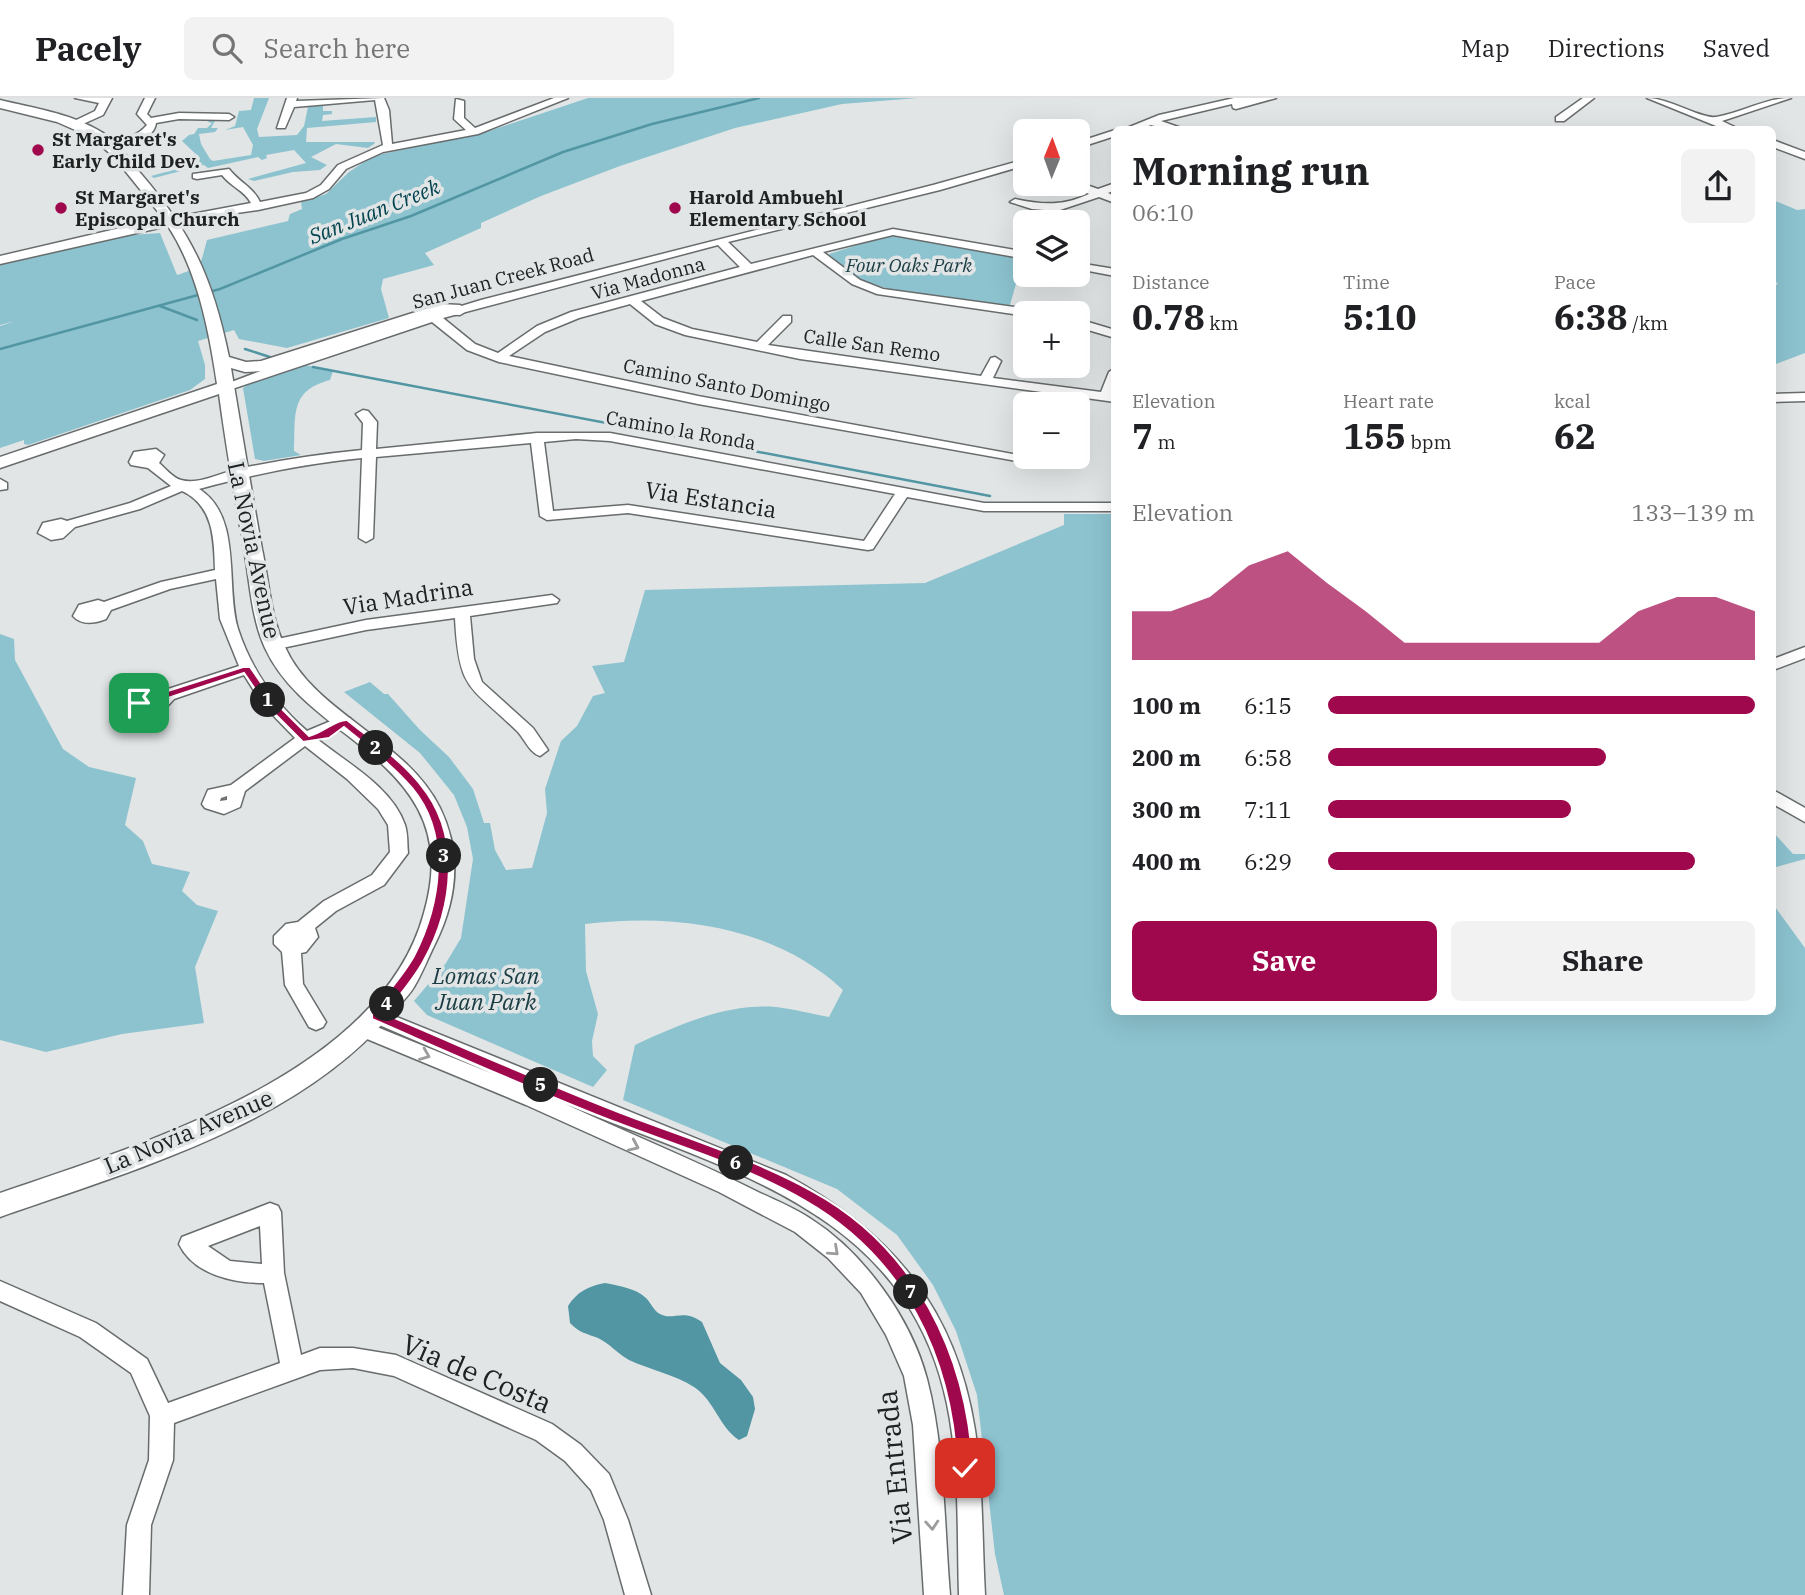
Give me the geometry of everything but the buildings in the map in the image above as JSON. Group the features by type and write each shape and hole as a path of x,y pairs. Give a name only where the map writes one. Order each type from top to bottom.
{"main road":[{"name":"La Novia Avenue","path":"0,104 94,133 110,145 178,229 200,277 215,321 227,386 238,473 273,645 290,676 388,758 417,787 436,819 444,854 442,891 433,925 418,960 369,1023 336,1054 288,1088 233,1116 173,1142 0,1205"},
{"path":"0,260 172,221"},
{"path":"222,360 245,367 263,366 441,309 460,310"},
{"name":"San Juan Creek Road","path":"0,463 227,386"}],"street":[{"path":"74,125 99,113 106,100 80,98"},
{"path":"110,145 139,138 150,129 152,125 142,114 150,98"},
{"path":"281,126 290,101 372,98"},
{"path":"379,98 385,108 383,136 389,147"},
{"path":"172,221 309,196 325,187 348,163 389,147 474,132 563,98"},
{"path":"1140,126 1247,98"},
{"path":"1153,122 1271,98"},
{"path":"1560,119 1589,98"},
{"path":"1652,98 1726,126"},
{"path":"1713,121 1786,98"},
{"path":"459,102 459,118 474,132"},
{"path":"149,121 179,116 229,117"},
{"path":"1153,122 1162,126"},
{"path":"1153,122 1168,126"},
{"path":"1090,141 1111,134"},
{"path":"1776,145 1805,156"},
{"name":"San Juan Creek Road","path":"227,386 460,310 1013,166"},
{"path":"197,176 225,171 233,182 250,192 258,206"},
{"path":"1015,202 1047,210 1062,209 1111,188"},
{"path":"1090,191 1111,199"},
{"name":"Via Madonna","path":"499,358 541,329 575,316 893,232 1013,254"},
{"path":"720,241 749,269"},
{"path":"815,251 856,282 881,292 923,304 1013,312"},
{"path":"1090,268 1111,272"},
{"name":"Calle San Remo","path":"633,300 659,321 672,327 800,355 1110,398"},
{"name":"Camino Santo Domingo","path":"435,318 471,346 499,358 698,400 1013,458"},
{"path":"760,346 787,319"},
{"path":"1090,327 1111,333"},
{"path":"985,381 995,361"},
{"path":"1776,398 1805,397"},
{"path":"363,414 370,422 366,538"},
{"name":"Camino la Ronda","path":"67,525 135,506 184,485 199,485 238,473 312,459 537,437 610,437 984,507 1111,507"},
{"name":"Via Estancia","path":"537,437 547,516 628,509 869,546 904,491"},
{"path":"150,463 209,505 220,535 225,606 234,645 246,669 270,703 307,740 377,794 396,824 399,853 378,880 330,906 303,928 309,937 299,947 290,948 295,985 316,1022"},
{"path":"104,607 166,584 222,573"},
{"name":"Via Madrina","path":"273,645 340,629 552,600"},
{"path":"462,611 468,664 475,684 533,736 540,750"},
{"path":"1776,664 1805,652"},
{"path":"165,696 246,669"},
{"path":"234,791 307,740 326,736 344,722"},
{"path":"1776,798 1803,812"},
{"name":"Via Entrada","path":"369,1023 591,1116 768,1176 808,1195 869,1239 918,1302 953,1379 963,1431 972,1595"},
{"name":"Via Entrada","path":"591,1116 803,1225 836,1251 869,1286 895,1329 915,1376 925,1425 937,1595"},
{"path":"273,1273 292,1368"},
{"path":"0,1280 0,1291 88,1330 139,1366 162,1416 161,1460 139,1525 136,1595"},
{"name":"Via de Costa","path":"162,1416 320,1359 354,1358 396,1366 544,1432 573,1453 600,1482 616,1520 638,1595"}],"green space":[{"path":"254,98 269,98 257,129 259,137 297,135 304,126 308,107 328,105 323,106 323,111 332,111 332,114 323,115 322,121 376,117 376,122 307,128 306,142 375,142 368,148 336,144 311,157 327,165 320,170 293,172 254,181 248,179 306,163 294,150 266,155 267,158 262,160 258,157 208,168 204,165 154,178 151,176 199,163 200,158 182,141 194,134 198,128 207,128 212,123 208,122 210,119 216,119 211,128 218,128 215,132 199,134 201,144 210,159 213,161 251,155 253,145 243,127 225,130 235,126 239,111 251,110"},
{"path":"588,98 918,98 842,104 735,128 620,166 541,196 481,223 481,228 425,253 434,265 383,279 381,289 389,318 287,348 239,339 234,330 198,341 205,365 205,379 190,390 28,445 24,444 24,440 0,448 0,326 15,321 0,325 0,265 131,235 160,233 177,275 192,270 199,264 207,240 288,221 290,214 302,209 301,202 326,194 349,172 373,156 489,131"},
{"path":"1776,201 1797,210 1805,209 1805,353 1776,364"},
{"name":"Four Oaks Park","path":"898,236 1013,257 1015,287 1010,305 939,298 885,288 842,268 829,254 880,238"},
{"path":"301,364 333,371 330,380 307,391 297,406 294,451 301,455 264,461 255,459 243,388 253,381"},
{"name":"Lomas San Juan Park","path":"1064,514 1111,514 1111,1015 1776,1015 1776,908 1805,948 1805,1595 1004,1595 995,1554 977,1395 956,1331 933,1285 897,1235 837,1189 623,1100 635,1045 686,1023 739,1008 776,1007 829,1017 843,990 816,968 786,951 755,938 722,929 654,921 585,924 586,971 598,1014 592,1041 593,1056 607,1070 593,1087 427,1015 414,1001 446,963 461,938 473,859 467,827 454,795 420,753 344,692 370,682 384,694 388,694 449,757 473,789 484,823 490,823 495,850 506,870 532,868 547,813 545,789 561,741 577,726 593,696 605,693 592,666 624,662 645,590 925,583 1064,525"},
{"path":"0,634 14,639 15,660 63,749 89,767 136,778 125,825 143,841 152,864 190,872 182,891 197,905 218,911 195,967 204,1023 122,1034 46,1052 0,1040"},
{"path":"1776,835 1793,854 1805,854 1805,859 1776,867"}],"shaded area":[{"path":"605,1283 637,1292 660,1314 684,1315 702,1322 720,1363 741,1380 753,1397 755,1409 747,1436 739,1440 732,1435 707,1399 694,1387 629,1360 602,1340 579,1331 570,1323 568,1306 571,1301 584,1290"}],"waterway":[{"name":"San Juan Creek","path":"0,349 220,289 342,239 411,216 563,152 652,124 759,98"},
{"path":"160,306 197,320"},
{"path":"245,349 276,359"},
{"path":"313,367 990,496"}],"place":[{"name":"St Margaret's Early Child Dev.","path":"38,150"},
{"name":"St Margaret's Episcopal Church","path":"61,208"},
{"name":"Harold Ambuehl Elementary School","path":"675,208"}],"route":[{"path":"139,703 148,694 158,693 165,696 246,669 270,703 307,740 326,736 344,722 388,758 417,787 436,819 444,854 442,891 433,925 418,960 377,1016 597,1109 768,1176 808,1195 838,1215 869,1239 893,1268 918,1302 937,1339 953,1379 963,1431 965,1468"}]}
